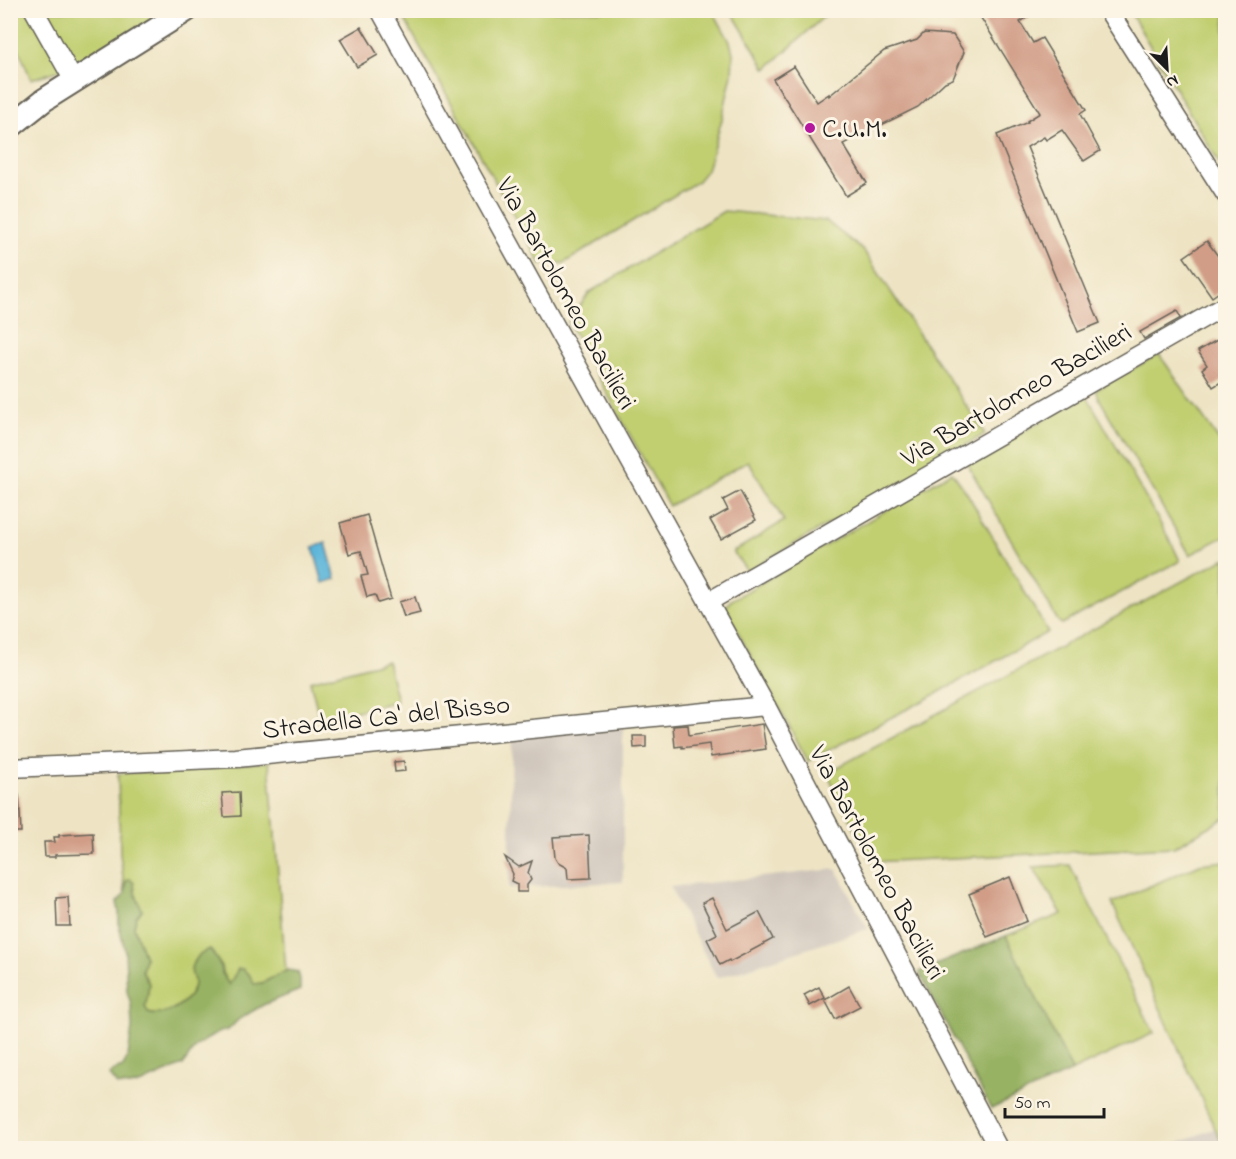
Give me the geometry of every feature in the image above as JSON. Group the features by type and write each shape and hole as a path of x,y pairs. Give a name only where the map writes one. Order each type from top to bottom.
{"main road":[{"path":"10,127 44,100 187,10"},
{"path":"10,109 44,100"}],"street":[{"path":"34,10 74,81"},
{"name":"Via Bartolomeo Bacilieri","path":"380,10 766,706 998,1149"},
{"path":"1108,10 1226,195"},
{"name":"Via Bartolomeo Bacilieri","path":"708,602 1226,304"},
{"name":"Stradella Ca' del Bisso","path":"10,768 236,758 766,706"}],"shaded area":[{"path":"623,727 623,882 509,888 512,737"},
{"path":"836,869 868,929 717,978 670,887"},
{"path":"1219,1127 1225,1148 1163,1148"}],"green space":[{"path":"1133,10 1225,11 1225,173 1130,12"},
{"path":"11,11 176,11 103,57 31,79 17,45 11,37"},
{"path":"400,11 713,11 730,42 733,53 732,74 722,119 707,170 698,181 564,263 541,264"},
{"path":"731,11 830,11 766,69"},
{"path":"724,211 826,221 864,251 985,434 747,571 733,552 784,521 748,461 669,506 568,322 590,292"},
{"path":"1159,354 1225,449 1225,536 1190,555 1096,390"},
{"path":"1087,396 1180,561 1062,624 1058,621 969,467 969,462"},
{"path":"952,472 967,493 1048,632 808,761 725,608 730,601"},
{"path":"1225,558 1225,818 1174,847 872,862 827,773"},
{"path":"387,661 397,701 320,720 310,681"},
{"path":"269,762 286,971 262,983 253,984 250,976 234,976 229,985 210,949 198,957 193,965 194,980 189,996 169,1011 148,1013 145,1006 149,984 142,971 145,958 134,927 136,918 142,910 135,893 134,883 126,881 125,894 120,854 118,774"},
{"path":"1225,861 1226,1148 1224,1148 1112,903 1200,864"},
{"path":"1070,865 1154,1033 1072,1071 1006,936 1062,914 1033,867"},
{"path":"130,879 134,883 135,893 142,910 136,918 134,927 145,958 142,971 149,984 145,1006 148,1013 170,1011 184,1002 193,990 194,981 191,969 194,962 210,949 229,985 238,969 243,969 254,984 262,983 288,970 298,972 300,979 300,990 263,1005 239,1019 228,1030 218,1032 196,1046 183,1065 131,1086 117,1085 109,1075 112,1071 123,1067 128,1056 132,1028 125,951 119,926 117,902 125,894 126,881"},
{"path":"1006,936 1072,1071 991,1109 919,972"}],"water":[{"path":"326,543 336,579 323,583 313,547"}],"building":[{"path":"976,10 1039,10 1020,22 1033,43 1042,38 1086,110 1080,114 1100,151 1084,161 1062,130 1046,140 1044,137 1027,147 1100,323 1078,332 997,135 1028,122 1040,113"},
{"path":"361,27 378,55 357,67 340,39"},
{"path":"924,33 953,35 964,52 953,79 945,82 918,107 843,144 867,183 846,196 773,79 794,66 817,102 829,94 829,96 884,51 917,40"},
{"path":"1207,241 1226,267 1226,287 1212,297 1184,257"},
{"path":"1177,311 1181,318 1144,339 1140,332"},
{"path":"1217,340 1226,354 1226,379 1213,387 1202,369 1207,365 1198,351"},
{"path":"740,491 756,520 721,539 710,520 728,510 723,500"},
{"path":"367,515 391,599 378,603 375,595 367,597 361,576 368,575 361,551 349,554 340,523"},
{"path":"415,597 420,613 404,617 399,602"},
{"path":"762,724 766,749 711,757 709,744 675,747 673,726 688,725 689,735"},
{"path":"633,736 646,736 646,747 634,748"},
{"path":"404,761 405,771 395,772 394,762"},
{"path":"239,792 240,816 224,817 222,793"},
{"path":"10,795 19,795 21,832 10,832"},
{"path":"93,833 94,854 45,857 44,842 55,842 54,837"},
{"path":"589,835 591,878 568,879 567,868 558,863 555,858 553,837"},
{"path":"505,857 519,867 532,861 528,873 531,880 527,885 527,892 517,892 517,884 511,881 513,874"},
{"path":"1010,877 1027,921 987,937 969,894"},
{"path":"68,897 70,926 57,926 56,898"},
{"path":"712,898 727,929 759,912 773,939 720,965 707,939 717,934 702,903"},
{"path":"849,986 860,1006 835,1019 825,1000"},
{"path":"819,987 825,998 810,1006 804,995"}],"place":[{"name":"C.U.M.","path":"810,128"}]}
